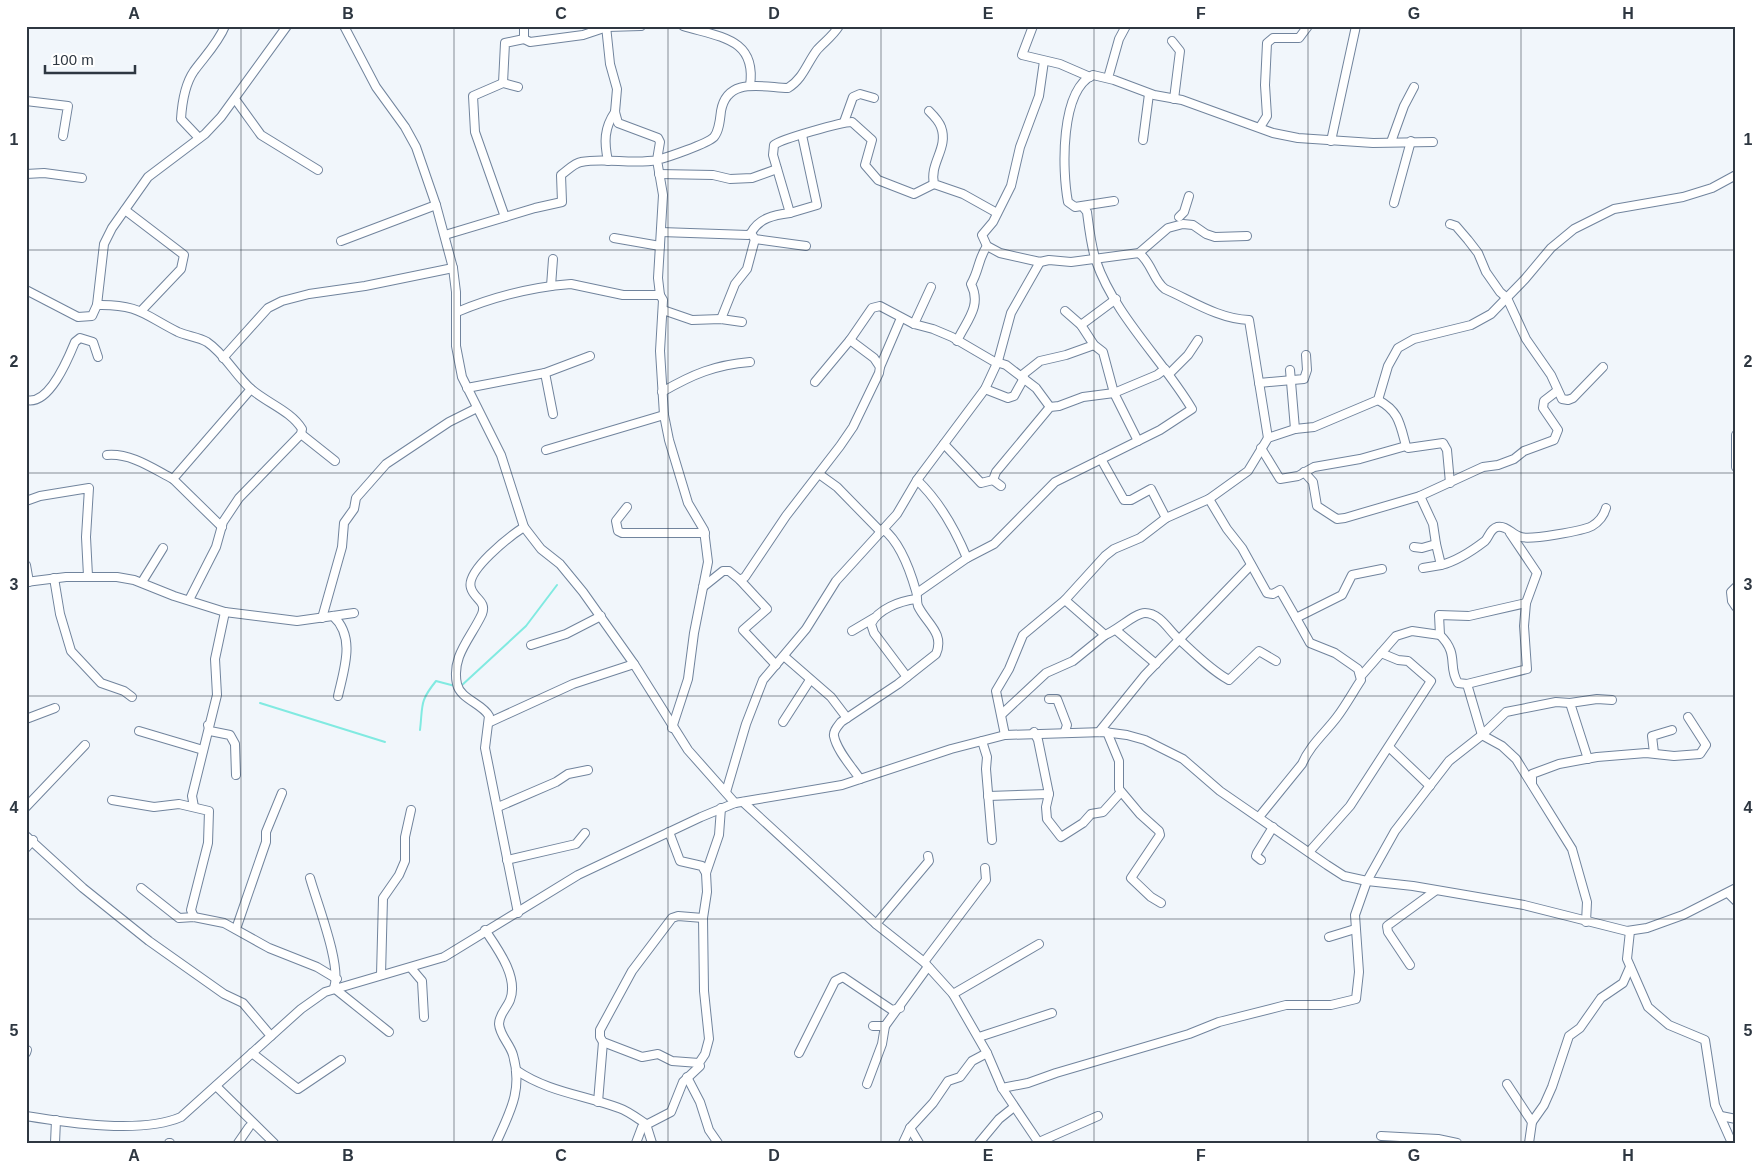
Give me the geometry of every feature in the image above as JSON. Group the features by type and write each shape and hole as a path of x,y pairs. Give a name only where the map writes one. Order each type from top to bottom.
{"street":[{"path":"199,138 181,119 182,105 193,72 216,43 225,26"},
{"path":"26,290 82,318 92,316 97,305 104,244 112,228 148,177 208,131 235,99 287,26"},
{"path":"344,26 376,87 405,127 416,147 436,205 453,268 457,312 456,346 467,388 501,455 524,527 541,549 568,573 601,616 634,664 672,728 688,750 726,792 876,924 927,965 953,994 987,1052 1002,1088 1039,1142 1098,1116"},
{"path":"524,26 524,39"},
{"path":"606,26 610,64 617,89 616,112 618,124 658,138 660,142 657,160 660,167 659,174 663,195 658,278 660,295 663,300 660,351 664,415 668,440 688,502 705,533 708,562 694,633 688,679 672,728"},
{"path":"503,83 505,43 524,39 530,42 583,35 606,26 641,26"},
{"path":"683,26 733,42 744,51 750,59 750,86"},
{"path":"445,235 562,202 561,175 579,162 639,163 657,160 680,154 714,137 718,129 724,97 737,88 750,86 788,88 793,85 817,51 839,26"},
{"path":"1033,26 1022,55 1060,64 1090,77"},
{"path":"1108,78 1118,39 1126,26"},
{"path":"1260,126 1267,116 1264,85 1267,42 1273,38 1299,38 1308,26"},
{"path":"1331,141 1356,26"},
{"path":"1172,41 1180,51 1174,99"},
{"path":"1044,61 1039,96 1020,147 1011,186 997,213 982,235 987,246 1000,253 1040,262 1049,260 1071,262 1096,260 1139,253 1160,234 1181,220 1189,196"},
{"path":"1114,201 1083,207 1075,207 1068,202 1064,172 1070,103 1076,91 1094,75 1108,78 1149,94 1174,99 1260,126 1273,132 1298,138 1331,141 1433,142"},
{"path":"505,217 475,132 473,96 503,83 518,87"},
{"path":"1391,142 1404,106 1414,86"},
{"path":"844,122 853,97 860,94 874,98"},
{"path":"1143,140 1149,94"},
{"path":"235,99 261,135 318,170"},
{"path":"26,101 68,106 64,136"},
{"path":"929,111 941,126 943,144 932,171 934,184"},
{"path":"608,161 604,141 608,122 616,112"},
{"path":"790,213 773,154 774,144 785,138 832,128 844,122 852,122 872,140 865,165 878,180 914,194 934,184 986,205 997,213"},
{"path":"721,319 736,284 747,268 756,224 773,215 790,213 817,205 802,135"},
{"path":"1394,203 1411,141"},
{"path":"659,174 713,175 730,179 752,178 777,168"},
{"path":"26,174 82,178"},
{"path":"1378,400 1388,366 1398,348 1414,339 1471,325 1491,314 1551,248 1588,220 1621,207 1669,200 1712,188 1735,177"},
{"path":"341,241 436,205"},
{"path":"852,631 902,601 917,596 967,558 994,544 1047,488 1138,441 1192,409 1116,299 1096,260 1087,212 1083,207"},
{"path":"125,210 184,255 181,269 142,310"},
{"path":"1181,220 1215,237 1247,236"},
{"path":"1450,224 1456,226 1468,240 1478,253 1486,272 1507,298 1526,339 1551,375 1562,399 1568,400 1573,398 1603,367"},
{"path":"661,232 753,236 806,246"},
{"path":"614,238 660,246"},
{"path":"957,341 976,304 976,294 971,284 979,271 980,257 987,246"},
{"path":"1139,253 1150,265 1159,285 1164,289 1222,315 1236,320 1249,320 1268,438"},
{"path":"550,286 554,259"},
{"path":"726,792 760,687 806,629 836,581 897,514 917,480 985,389 998,361 1011,313 1040,262"},
{"path":"223,358 268,308 282,301 309,294 365,286 453,268"},
{"path":"457,312 479,302 518,291 571,284 623,295 660,295"},
{"path":"914,324 932,287"},
{"path":"1081,325 1116,299"},
{"path":"97,305 129,306 142,310 178,332 207,342 251,389 299,424 301,434 335,461"},
{"path":"815,382 850,340 867,313 876,306 885,308 914,324 933,329 998,361 1023,377 1044,397 1050,407"},
{"path":"663,310 692,320 721,319 742,322"},
{"path":"1065,311 1081,325 1094,345 1103,352 1114,393 1138,441"},
{"path":"740,580 745,577 786,516 853,427 879,374 880,367 901,318"},
{"path":"26,400 38,401 42,398 53,384 75,342 80,338 93,342 98,357"},
{"path":"850,340 874,358 880,367"},
{"path":"993,480 996,472 1050,407 1060,406 1083,397 1114,393 1131,388 1167,371 1188,355 1198,340"},
{"path":"985,389 1008,398 1014,396 1023,377 1040,361 1066,355 1094,345"},
{"path":"1259,383 1304,378 1306,376 1306,355"},
{"path":"467,388 545,372 590,356"},
{"path":"662,392 690,376 716,367 750,362"},
{"path":"1290,370 1295,429"},
{"path":"545,372 553,414"},
{"path":"173,479 251,389"},
{"path":"1304,472 1313,482 1317,506 1337,519 1420,496 1483,466 1498,465 1514,459 1524,451 1554,440 1558,430 1543,408 1544,401 1557,391"},
{"path":"1005,734 996,691 1009,669 1023,635 1065,600 1105,556 1114,549 1140,538 1166,518 1209,499 1248,471 1268,438 1295,429 1314,427 1378,400"},
{"path":"1378,400 1391,407 1398,418 1406,446"},
{"path":"322,618 342,547 344,522 354,509 356,498 386,464 449,422 477,408"},
{"path":"546,450 664,415"},
{"path":"189,600 216,547 223,522 245,489 301,434"},
{"path":"1735,437 1736,466"},
{"path":"1261,448 1280,479 1314,467 1360,459 1406,446 1408,448 1443,443 1448,450 1450,483"},
{"path":"944,444 982,483 993,480"},
{"path":"107,455 119,454 143,462 173,479 222,528"},
{"path":"1101,459 1124,500 1131,500 1151,489 1166,518"},
{"path":"819,474 837,487 882,531 893,536 917,596 919,607 933,626 938,638 939,648 936,654 907,677 847,718 835,729 834,736 860,780"},
{"path":"917,480 934,497 967,558"},
{"path":"993,480 1001,486"},
{"path":"26,500 89,488 86,537 88,576"},
{"path":"1420,496 1433,524 1441,565"},
{"path":"1209,499 1227,529 1242,548 1267,593 1272,594 1280,590 1310,643 1334,653 1358,669 1361,676"},
{"path":"627,507 616,520 618,531 622,533 705,533"},
{"path":"1509,532 1520,537 1530,538 1591,527 1604,514 1606,508"},
{"path":"518,913 485,748 490,722 487,713 460,691 457,684 456,667 459,654 470,637 483,607 471,589 470,583 479,567 508,539 524,527"},
{"path":"1423,568 1454,562 1487,539 1492,529 1505,527 1537,573 1526,603 1524,626 1527,669 1468,684 1458,683 1454,677 1450,646 1440,635 1439,615 1469,616 1526,603"},
{"path":"1414,547 1422,548 1436,544"},
{"path":"142,582 163,548"},
{"path":"26,565 28,582 88,576 117,577 142,582 225,612 298,621 354,613"},
{"path":"1103,732 1116,709 1156,664 1251,565"},
{"path":"1296,618 1342,595 1352,575 1382,569"},
{"path":"703,588 723,571 729,571 740,580 767,609 743,630 776,665"},
{"path":"54,578 60,614 72,652 105,686 124,691 132,697"},
{"path":"1736,587 1732,592 1732,601 1736,607"},
{"path":"1065,600 1081,616 1105,634"},
{"path":"194,807 192,796 216,694 215,659 225,612"},
{"path":"1002,714 1046,672 1073,661 1105,634 1117,631 1134,617 1144,613 1159,618 1180,641 1229,680 1259,651 1276,660"},
{"path":"333,616 344,628 347,652 338,696"},
{"path":"531,645 566,634 601,616"},
{"path":"874,618 871,624 874,633 907,677"},
{"path":"1117,631 1156,664"},
{"path":"1259,817 1302,764 1306,755 1327,726 1338,716 1361,676 1396,636 1412,631 1440,635"},
{"path":"1309,852 1350,806 1390,748 1431,681 1408,661 1398,660 1381,653"},
{"path":"785,657 831,698 847,718"},
{"path":"490,722 572,684 634,664"},
{"path":"783,722 810,680"},
{"path":"1468,684 1482,735 1502,746 1516,758 1577,858 1588,902 1586,922"},
{"path":"1049,699 1057,699 1067,725 1065,731"},
{"path":"1002,1088 1028,1083 1056,1072 1189,1034 1219,1022 1286,1005 1330,1005 1353,1002 1358,991 1355,915 1367,882 1395,831 1449,761 1482,735 1506,712 1556,702 1570,703 1597,699 1612,700"},
{"path":"1570,703 1588,759"},
{"path":"26,719 55,708"},
{"path":"1532,786 1532,774 1559,764 1588,759 1654,753 1674,756 1700,754 1706,745 1688,717"},
{"path":"208,725 210,731 230,735 235,744 236,775"},
{"path":"1654,753 1652,736 1672,730"},
{"path":"139,731 203,750"},
{"path":"26,1116 124,1125 160,1124 181,1117 301,1009 334,988 411,968 444,957 578,875 669,832 721,808 860,780 935,754 1005,734 1065,731 1103,732 1127,735 1145,740 1183,759 1220,791 1344,876 1367,882 1413,886 1524,905 1586,922 1630,931 1647,928 1683,915 1736,888"},
{"path":"1034,732 1038,740 1049,794 1046,807 1047,819 1061,838 1083,823 1091,814 1103,812 1121,792"},
{"path":"1103,732 1119,762 1121,792 1140,814 1159,831 1160,835 1131,878 1161,904"},
{"path":"982,741 987,757 992,840"},
{"path":"26,807 85,745"},
{"path":"1390,748 1430,786"},
{"path":"498,807 556,782 568,774 588,770"},
{"path":"236,929 266,842 266,832 282,793"},
{"path":"988,796 1049,794"},
{"path":"112,800 154,807 172,804 194,807 206,809 210,814 208,843 191,910 194,917"},
{"path":"636,1143 639,1130 646,1124 671,1112 680,1088 687,1077 700,1066 699,1063 705,1054 709,1039 704,991 703,918 707,892 706,873 719,835 721,808"},
{"path":"381,975 383,898 399,875 405,862 405,837 411,810"},
{"path":"1260,860 1256,856 1257,853 1273,827"},
{"path":"669,832 680,861 702,866 706,873"},
{"path":"507,860 576,844 585,833"},
{"path":"26,848 29,838 84,888 136,931 196,976 224,994 243,1003 271,1036"},
{"path":"876,924 929,860 928,856"},
{"path":"867,1084 882,1044 885,1026 900,1008 927,968 927,965 986,880 985,868"},
{"path":"310,878 331,951 337,979 334,988"},
{"path":"141,888 179,918 194,917 224,923 269,948 317,967 337,979"},
{"path":"1410,965 1388,932 1387,926 1436,891"},
{"path":"1728,893 1736,901"},
{"path":"598,1102 603,1042 600,1037 600,1030 608,1013 632,971 675,916 703,918"},
{"path":"1329,937 1355,929"},
{"path":"486,930 510,976 511,998 500,1017 500,1026 513,1053 516,1070 517,1094 496,1143"},
{"path":"1630,931 1627,959 1648,1008 1669,1025 1704,1040 1715,1105 1732,1143"},
{"path":"953,994 1038,944"},
{"path":"1529,1143 1532,1122 1544,1105 1552,1087 1569,1036 1580,1028 1601,998 1623,983 1630,967"},
{"path":"411,968 422,982 424,1017"},
{"path":"799,1052 835,981 843,977 892,1010 900,1008"},
{"path":"334,988 389,1032"},
{"path":"979,1037 1052,1013"},
{"path":"873,1026 885,1026"},
{"path":"603,1042 642,1056 658,1054 672,1061 699,1063"},
{"path":"903,1143 910,1128 933,1103 948,1081 960,1077 972,1061 987,1052"},
{"path":"252,1053 298,1090 341,1060"},
{"path":"516,1070 534,1082 556,1091 621,1108 646,1124 652,1143"},
{"path":"687,1077 700,1102 709,1130 718,1143"},
{"path":"1507,1084 1532,1122"},
{"path":"216,1086 271,1137 274,1143"},
{"path":"979,1143 999,1119 1014,1107"},
{"path":"1721,1116 1736,1119"},
{"path":"55,1143 56,1120"},
{"path":"238,1143 249,1127"},
{"path":"910,1128 919,1143"},
{"path":"1381,1136 1438,1139 1457,1143"}],"waterway":[{"path":"461,686 526,626 557,585"},
{"path":"420,730 424,699 436,681 455,686"},
{"path":"260,703 385,742"}]}
